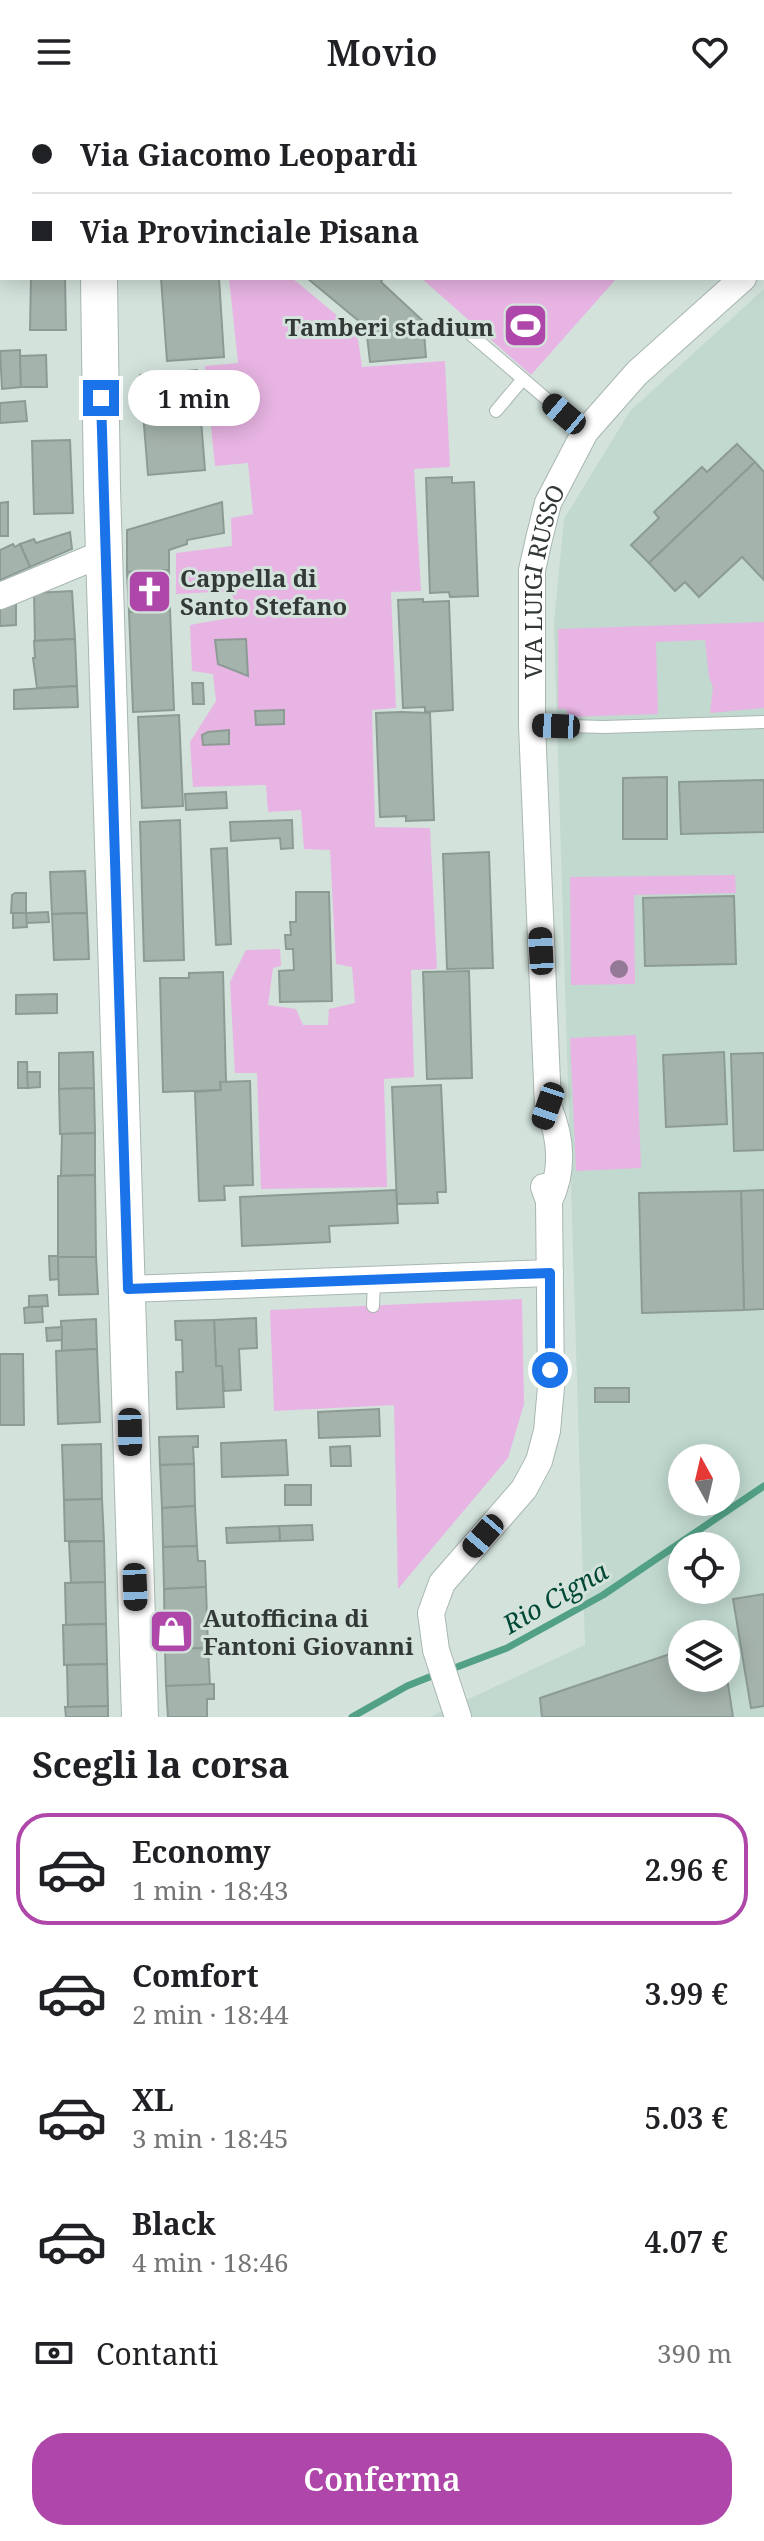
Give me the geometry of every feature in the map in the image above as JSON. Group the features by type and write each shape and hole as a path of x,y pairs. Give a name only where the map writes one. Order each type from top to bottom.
{"street":[{"path":"99,280 104,553 140,1717"},
{"name":"VIA LUIGI RUSSO","path":"455,1708 436,1650 431,1613 442,1583 524,1489 539,1461 547,1431 551,1387 549,1201 559,1180 558,1130 548,1106 532,725 532,570 548,503 585,432 637,373 741,280"},
{"path":"0,596 104,553"},
{"path":"128,1289 374,1292 550,1273"}],"lane":[{"path":"468,332 585,432"},
{"path":"496,411 523,379"},
{"path":"532,725 604,727 764,722"}],"shaded area":[{"path":"229,280 294,280 357,332 362,367 445,361 450,467 414,469 421,591 391,592 396,708 372,710 375,827 430,828 437,969 411,970 414,1077 384,1079 387,1187 261,1189 257,1073 235,1073 230,982 246,950 280,949 281,966 273,968 268,1005 296,1009 303,1025 328,1025 329,1009 355,1003 352,967 336,964 330,850 304,849 301,810 268,812 266,785 193,787 190,742 216,701 213,674 192,671 190,625 235,617 232,591 176,594 176,553 232,546 231,518 253,514 248,463 215,466 205,366 238,363"},
{"name":"Tamberi stadium","path":"423,280 615,280 531,375"},
{"path":"764,289 764,1717 430,1717 585,1645 554,623 564,519 630,411"},
{"path":"764,622 764,708 710,713 713,687 705,640 656,642 658,714 568,717 566,709 558,709 558,629"},
{"path":"735,875 736,893 634,895 635,984 571,985 570,877"},
{"path":"636,1035 641,1168 576,1171 570,1038"},
{"path":"522,1299 524,1404 508,1458 398,1589 394,1405 274,1411 270,1310"}],"building":[{"path":"31,280 65,280 66,330 30,330"},
{"path":"161,280 219,280 224,357 167,361"},
{"path":"309,280 382,280 423,321 426,357 370,362 366,327"},
{"path":"20,350 21,387 2,389 0,351"},
{"path":"46,355 47,387 21,387 20,356"},
{"path":"197,370 205,470 148,475 140,375"},
{"path":"25,401 27,421 0,423 0,403"},
{"path":"70,440 73,513 34,514 32,441"},
{"path":"737,444 755,462 649,563 631,545 659,518 654,512 702,467 707,472"},
{"path":"755,462 764,472 764,580 742,557 699,597 685,582 675,591 649,563"},
{"path":"452,477 452,483 474,482 478,596 450,597 449,592 430,593 426,478"},
{"path":"8,502 8,536 0,536 0,503"},
{"path":"222,502 224,533 187,540 187,544 169,550 169,570 127,572 127,530"},
{"path":"70,532 72,549 30,567 20,544 34,539 36,543"},
{"path":"13,544 15,547 20,544 30,567 0,580 0,550"},
{"name":"Cappella di Santo Stefano","path":"169,570 170,610 129,612 127,572"},
{"path":"72,591 75,639 35,641 34,593"},
{"path":"423,599 423,602 449,601 453,710 425,712 425,707 403,708 398,600"},
{"path":"16,601 16,625 0,626 0,608"},
{"path":"170,610 174,710 133,712 129,612"},
{"path":"75,639 77,686 37,688 34,641"},
{"path":"246,639 248,676 218,664 215,640"},
{"path":"192,683 203,683 204,704 193,704"},
{"path":"77,686 78,707 14,709 14,690"},
{"path":"284,710 284,724 256,725 255,711"},
{"path":"376,713 430,713 434,820 406,821 406,816 380,817"},
{"path":"179,715 183,806 142,808 138,717"},
{"path":"229,730 229,744 203,745 202,735"},
{"path":"667,777 667,839 623,839 623,778"},
{"path":"764,780 764,832 681,834 679,782"},
{"path":"226,792 227,808 186,810 185,794"},
{"path":"180,820 184,960 144,961 140,822"},
{"path":"292,820 293,848 281,849 280,838 231,841 230,822"},
{"path":"227,848 231,944 216,945 211,849"},
{"path":"489,852 493,968 447,969 443,854"},
{"path":"85,871 87,913 52,914 50,872"},
{"path":"296,892 329,892 332,1001 280,1002 279,971 294,970 293,949 286,949 285,935 291,935 290,922 296,922"},
{"path":"26,893 26,913 11,913 12,895"},
{"path":"734,896 736,964 645,966 643,898"},
{"path":"48,912 49,922 26,923 26,913"},
{"path":"13,913 26,913 27,927 13,928"},
{"path":"87,913 89,959 54,960 52,914"},
{"path":"469,971 472,1078 427,1079 423,972"},
{"path":"223,972 226,1082 220,1082 221,1090 163,1092 160,978 189,978 189,973"},
{"path":"57,994 57,1013 16,1014 16,995"},
{"path":"93,1052 94,1088 59,1089 59,1053"},
{"path":"724,1052 727,1124 666,1127 663,1055"},
{"path":"764,1053 764,1150 734,1151 731,1054"},
{"path":"18,1062 27,1062 28,1088 18,1088"},
{"path":"27,1072 40,1072 40,1087 28,1088"},
{"path":"250,1081 253,1185 224,1186 225,1200 199,1201 195,1092 221,1090 220,1082"},
{"path":"441,1085 446,1192 437,1192 438,1203 397,1204 392,1087"},
{"path":"94,1088 95,1133 60,1134 59,1089"},
{"path":"95,1133 95,1175 61,1176 62,1134"},
{"path":"95,1175 96,1257 58,1257 58,1176"},
{"path":"396,1190 398,1223 329,1226 330,1242 242,1246 240,1197"},
{"path":"764,1190 764,1309 744,1310 741,1191"},
{"path":"741,1191 744,1310 642,1313 639,1193"},
{"path":"49,1256 58,1256 59,1279 50,1280"},
{"path":"58,1257 96,1257 98,1294 59,1295"},
{"path":"47,1295 48,1306 29,1307 29,1296"},
{"path":"42,1307 43,1322 25,1323 24,1308"},
{"path":"256,1318 257,1348 239,1349 241,1390 224,1391 222,1366 216,1366 214,1320"},
{"path":"96,1319 97,1349 62,1351 61,1321"},
{"path":"214,1320 216,1366 222,1366 224,1407 177,1409 176,1372 183,1372 182,1340 176,1340 175,1321"},
{"path":"62,1327 62,1340 47,1341 46,1328"},
{"path":"97,1349 100,1422 58,1424 56,1351"},
{"path":"0,1354 23,1354 24,1425 0,1425"},
{"path":"595,1388 629,1388 629,1402 595,1402"},
{"path":"379,1409 380,1436 319,1438 318,1412"},
{"path":"198,1436 198,1447 193,1447 194,1464 160,1465 159,1437"},
{"path":"286,1440 288,1475 222,1477 221,1443"},
{"path":"101,1444 102,1499 64,1500 62,1445"},
{"path":"350,1446 351,1466 331,1466 330,1447"},
{"path":"194,1464 195,1506 162,1508 160,1465"},
{"path":"285,1485 311,1485 311,1505 285,1505"},
{"path":"102,1499 104,1541 65,1541 64,1500"},
{"path":"195,1506 197,1546 163,1547 162,1508"},
{"path":"312,1525 313,1540 280,1541 279,1526"},
{"path":"279,1526 280,1541 227,1543 226,1528"},
{"path":"104,1541 105,1582 71,1583 69,1542"},
{"path":"197,1546 198,1561 205,1561 206,1587 164,1589 163,1547"},
{"path":"105,1582 106,1624 66,1625 65,1583"},
{"path":"206,1587 208,1648 165,1649 164,1589"},
{"path":"764,1594 764,1706 751,1708 740,1641 740,1620 736,1620 734,1604 740,1604 740,1598"},
{"path":"106,1624 107,1664 64,1665 63,1625"},
{"path":"208,1648 210,1685 166,1686 165,1649"},
{"path":"668,1655 668,1692 729,1692 733,1717 542,1717 540,1698"},
{"path":"107,1664 108,1706 68,1707 67,1665"},
{"path":"214,1684 214,1699 207,1699 207,1717 168,1717 166,1686"},
{"path":"108,1706 108,1717 66,1717 65,1707"}],"waterway":[{"name":"Rio Cigna","path":"449,1670 507,1648 603,1595 764,1486"},
{"name":"Rio Cigna","path":"352,1717 407,1686 437,1674"}],"place":[{"name":"Tamberi stadium","path":"525,326"},
{"name":"Cappella di Santo Stefano","path":"149,591"},
{"name":"Autofficina di Fantoni Giovanni","path":"172,1631"}],"route":[{"path":"101,398 128,1289 550,1273 550,1370"}]}
